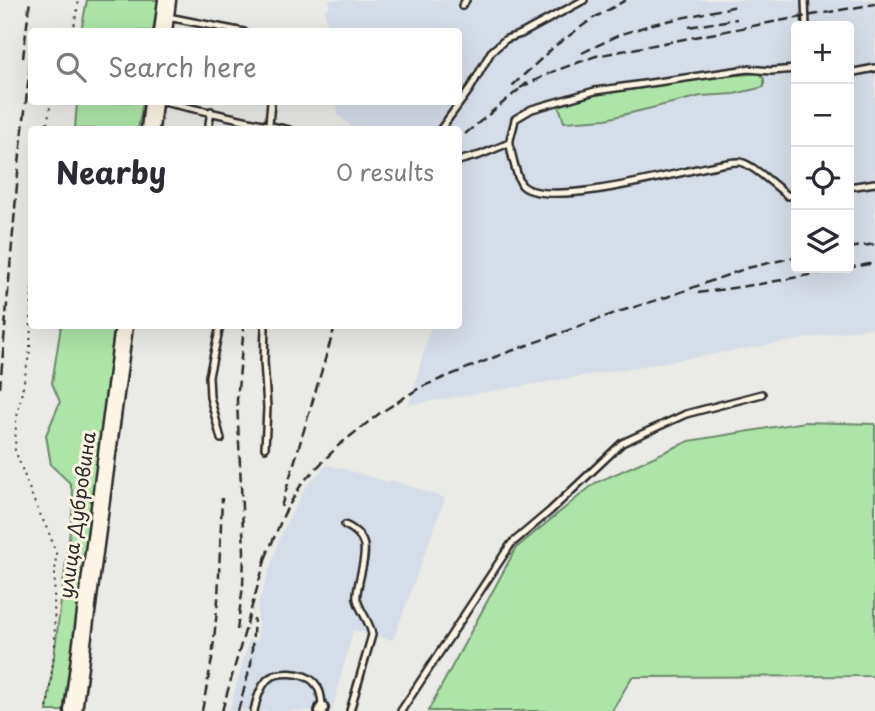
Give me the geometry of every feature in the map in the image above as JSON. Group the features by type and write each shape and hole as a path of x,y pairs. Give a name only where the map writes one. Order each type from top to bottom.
{"main road":[{"path":"164,24 167,0"},
{"path":"150,126 153,105"},
{"name":"улица Дубровина","path":"73,711 124,329"}],"lane":[{"path":"462,100 491,52 506,38 521,34 584,0"},
{"path":"805,0 806,21"},
{"path":"164,24 204,28"},
{"path":"854,72 875,68"},
{"path":"791,69 748,69 595,91 531,109 515,120 509,143 516,175 522,186 540,194 599,190 741,162 788,196 791,195"},
{"path":"180,105 276,126"},
{"path":"269,124 271,105"},
{"path":"443,126 458,105"},
{"path":"209,126 211,111"},
{"path":"462,161 509,143"},
{"path":"854,186 875,183"},
{"path":"219,329 209,376 210,397 221,439"},
{"path":"265,329 265,448"},
{"path":"401,711 511,544 622,443 686,414 762,394"},
{"path":"345,525 357,531 364,542 356,596 361,612 371,626 372,635 350,711"},
{"path":"254,711 258,695 268,679 281,674 296,674 315,683 322,697 321,710"}],"path":[{"path":"74,28 79,0"},
{"path":"47,126 50,105"},
{"path":"31,329 30,350 16,422 15,450 56,553 55,645 47,711"}],"shaded area":[{"path":"329,0 875,0 875,327 409,405 430,329 462,329 462,126 351,126 338,115 337,105 462,105 462,28 328,28 325,9 329,8"},
{"path":"330,465 387,482 391,480 445,498 393,640 353,630 332,711 318,707 317,711 229,711 249,641 258,641 258,606 281,534 306,487"}],"green space":[{"path":"87,0 159,0 154,28 82,28"},
{"path":"760,73 764,79 764,87 734,94 701,96 606,119 564,122 559,106 597,94 695,79"},
{"path":"77,105 142,105 139,126 75,126"},
{"path":"61,329 115,329 86,546 69,711 47,711 74,499 70,483 51,465 46,435 60,402 52,383"},
{"path":"805,422 875,424 875,676 632,677 612,711 428,711 516,548 595,483 689,441"}],"railway":[{"path":"23,58 30,0"},
{"path":"512,86 555,46 592,19 626,0"},
{"path":"520,88 552,72 596,56 875,4"},
{"path":"582,53 619,35 653,24 737,6"},
{"path":"689,27 737,19"},
{"path":"465,134 527,83"},
{"path":"0,388 28,84"},
{"path":"854,247 875,244"},
{"path":"265,559 284,514 302,483 339,445 380,413 421,387 618,312 747,268 791,258"},
{"path":"698,293 875,263"},
{"path":"237,630 244,551 237,400 244,329"},
{"path":"281,507 334,329"},
{"path":"202,711 212,659 218,600 222,498"},
{"path":"222,711 268,550"},
{"path":"238,711 251,664 254,618"}]}
